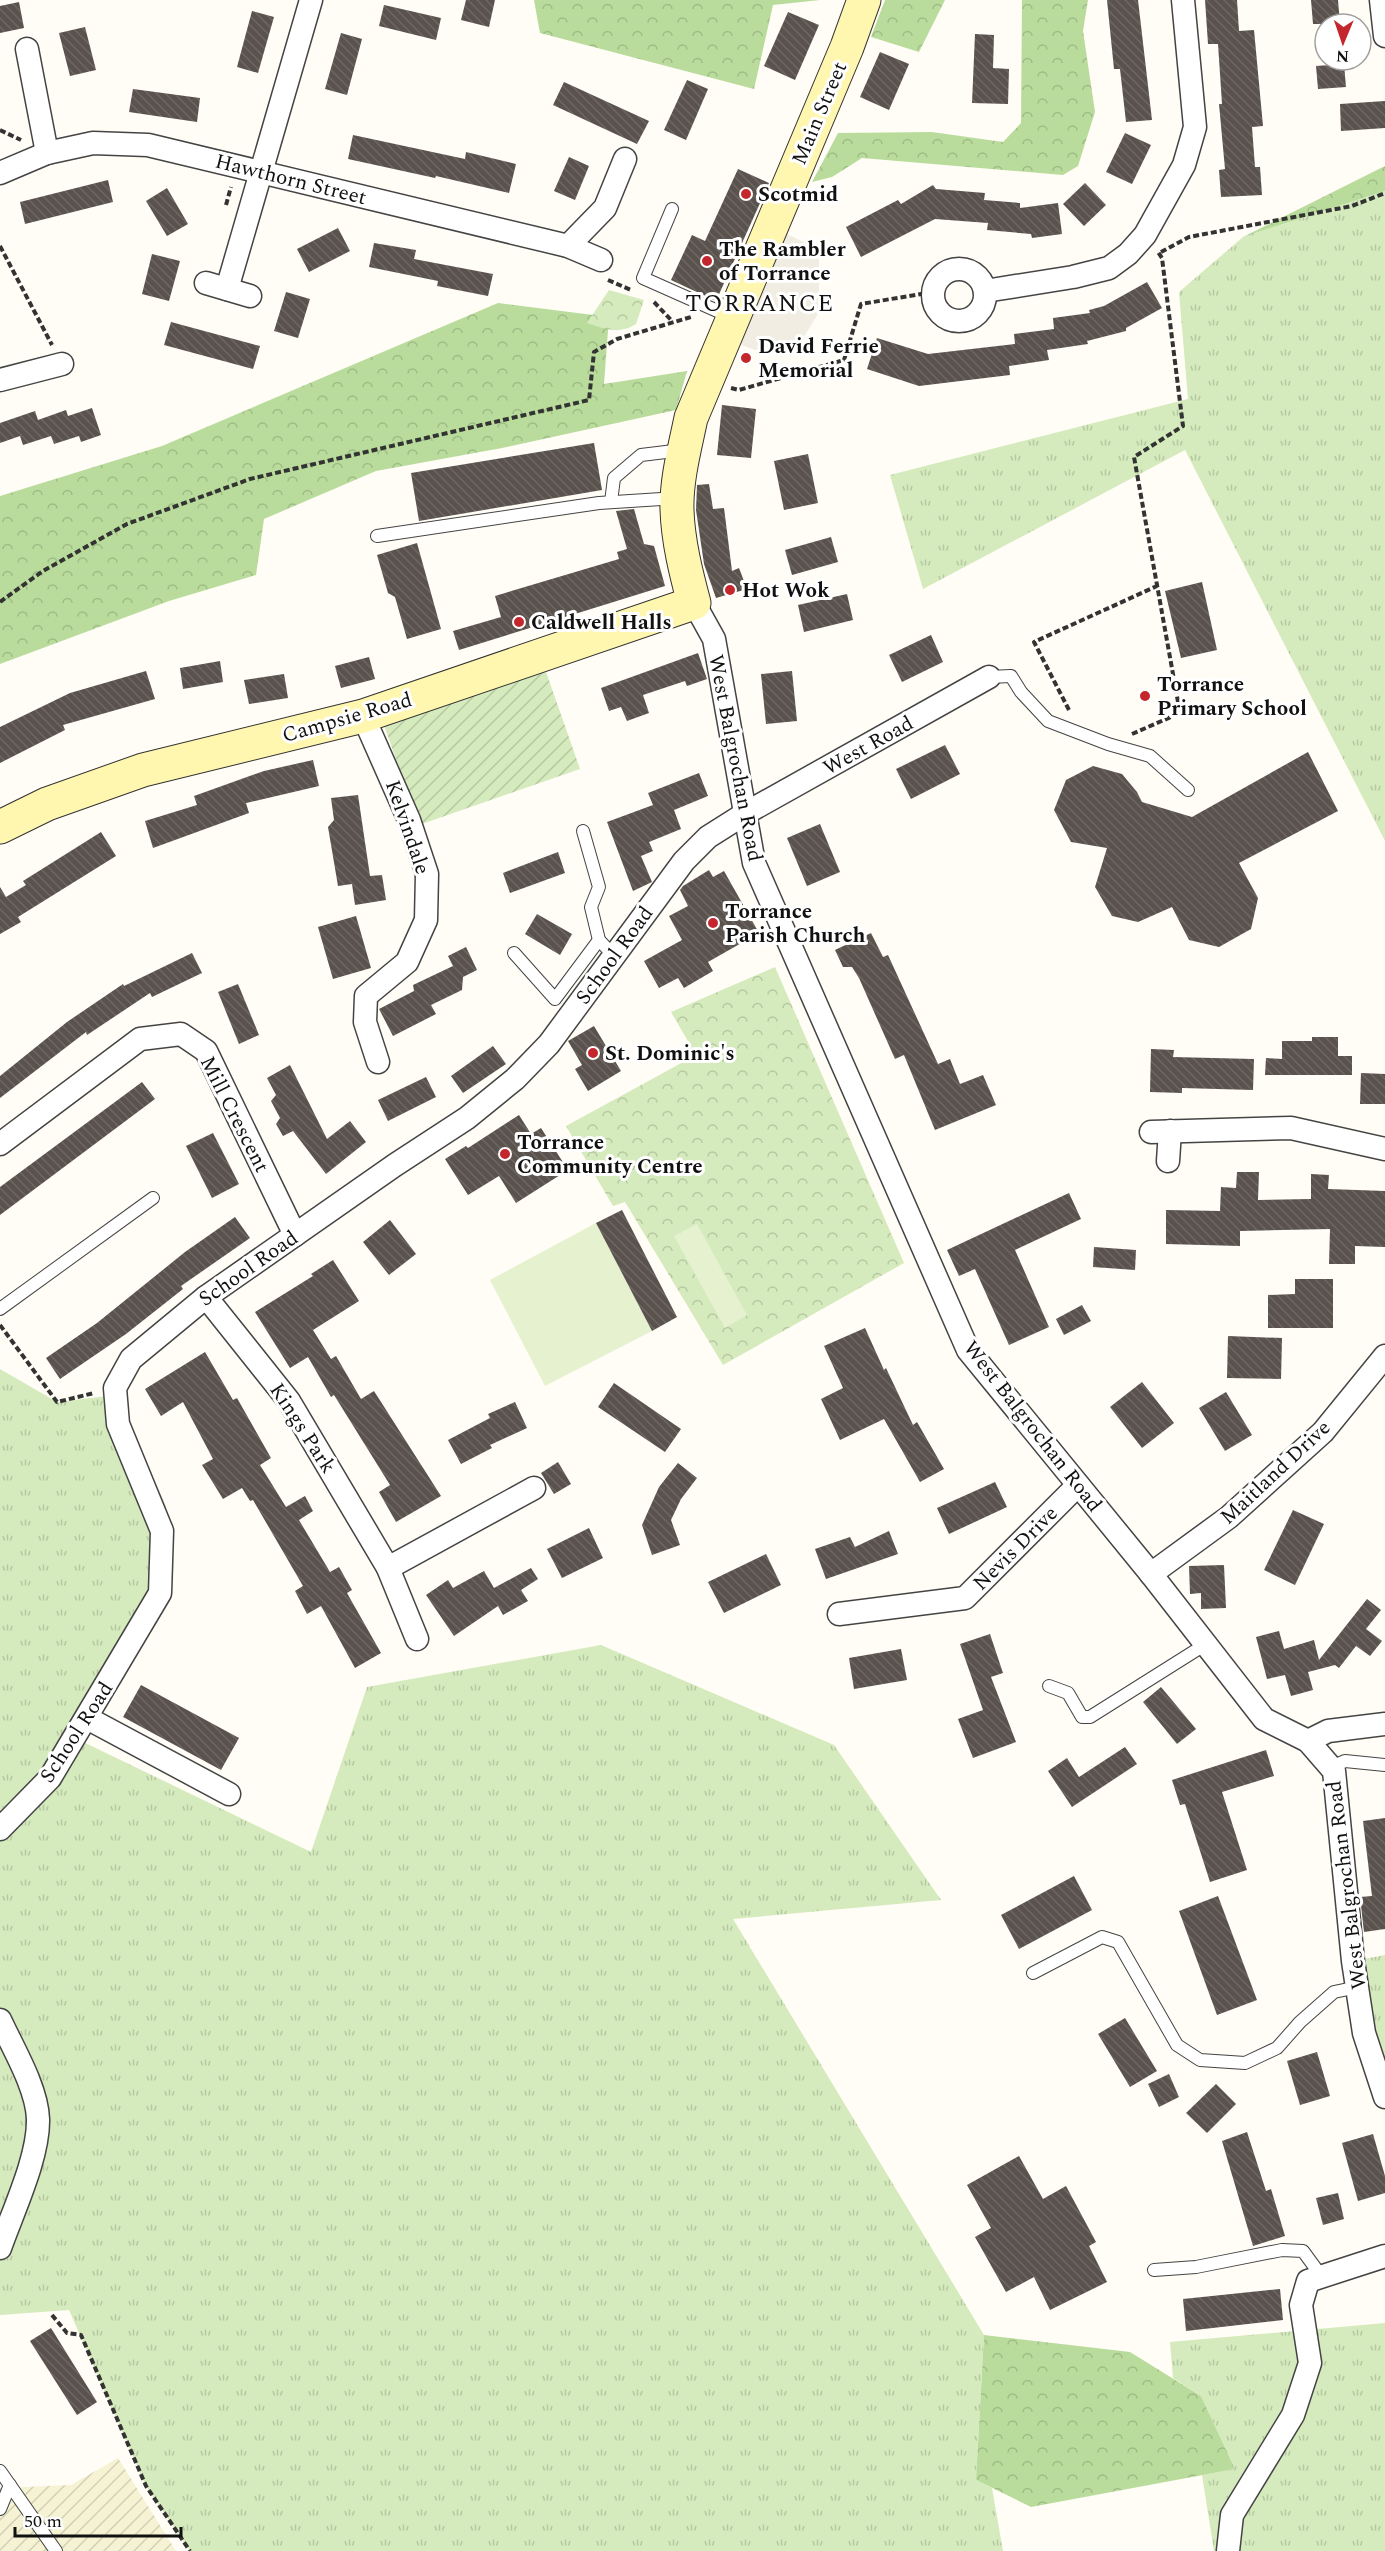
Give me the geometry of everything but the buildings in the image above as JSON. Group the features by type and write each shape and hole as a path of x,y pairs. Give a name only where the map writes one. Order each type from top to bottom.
{"main road":[{"name":"Main Street","path":"694,603 681,549 678,498 691,417 847,47 864,0"},
{"name":"Campsie Road","path":"0,827 46,804 142,770 363,716 694,603"}],"street":[{"path":"250,296 217,286 262,171 311,0"},
{"path":"985,291 1073,277 1109,268 1128,254 1145,235 1184,165 1195,127 1183,0"},
{"path":"1383,4 1385,36"},
{"path":"27,49 47,153"},
{"name":"Hawthorn Street","path":"0,173 47,153 93,143 148,145 568,246 601,260"},
{"path":"568,246 605,208 625,159"},
{"path":"954,270 970,272 982,283 985,291 981,309 968,320 959,321 950,320 936,309 933,292 940,277 954,270"},
{"path":"0,380 62,364"},
{"name":"West Balgrochan Road","path":"694,603 714,639 754,863 968,1350 1151,1574 1264,1719 1308,1741 1334,1771 1364,2033 1385,2097"},
{"name":"West Road","path":"746,813 989,677"},
{"name":"Kelvindale","path":"363,716 409,820 427,873 426,920 407,962 366,996 365,1022 378,1062"},
{"name":"School Road","path":"0,1829 50,1778 160,1593 162,1531 118,1424 115,1388 131,1359 206,1297 395,1165 467,1118 515,1079 549,1044 606,948 708,837 746,813"},
{"name":"Mill Crescent","path":"0,1144 140,1040 181,1034 206,1051 295,1235"},
{"path":"1168,1161 1160,1132 1291,1128 1385,1149"},
{"name":"Kings Park","path":"206,1297 289,1401 388,1568 417,1640"},
{"name":"Maitland Drive","path":"1151,1574 1229,1517 1323,1432 1385,1356"},
{"name":"Nevis Drive","path":"839,1614 965,1598 1078,1485"},
{"path":"388,1568 534,1488"},
{"path":"87,1718 229,1794"},
{"path":"1308,1741 1328,1731 1385,1724"},
{"path":"0,2020 31,2088 38,2118 36,2147 0,2248"},
{"path":"1228,2551 1232,2515 1293,2415 1310,2363 1301,2305 1308,2281 1385,2256"}],"lane":[{"path":"672,208 643,278 732,318"},
{"path":"611,502 614,478 641,455 684,450"},
{"path":"377,536 611,502 678,498"},
{"path":"989,677 1011,676 1021,692 1048,721 1108,744 1150,756 1188,790"},
{"path":"514,953 555,999 606,948 591,907 599,887 583,831"},
{"path":"0,1309 153,1198"},
{"path":"1049,1686 1068,1693 1082,1717 1090,1717 1206,1644"},
{"path":"1331,1767 1345,1761 1385,1765"},
{"path":"1033,1973 1102,1937 1118,1942 1177,2045 1200,2060 1245,2063 1277,2048 1300,2022 1334,1992 1358,1987"},
{"path":"1154,2270 1196,2267 1282,2250 1303,2251 1322,2277"},
{"path":"0,2471 56,2551"},
{"path":"0,2509 10,2486"}],"path":[{"path":"1159,254 1189,237 1352,206 1385,193"},
{"path":"1108,744 1180,713 1134,457 1183,426 1162,258 1145,235"},
{"path":"0,246 62,364"},
{"path":"706,381 739,390 844,360 861,304 933,292"},
{"path":"0,602 43,571 127,524 250,479 589,400 594,352 617,339 672,321"},
{"path":"1082,734 1034,642 1157,586"},
{"path":"0,1325 57,1402 115,1388"},
{"path":"52,2315 67,2333 81,2335 146,2486 190,2551"}],"shaded area":[{"path":"771,226 819,250 819,312 802,340 755,350 724,338"},
{"path":"118,2458 176,2551 0,2551 0,2488 71,2485"}],"green space":[{"path":"534,0 820,0 773,5 754,89 540,33"},
{"path":"885,0 945,0 919,52 871,37"},
{"path":"1022,0 1088,0 1083,31 1095,112 1078,166 1063,175 862,158 832,177 812,182 838,133 932,132 1003,142 1021,123"},
{"path":"1385,166 1385,191 1243,237"},
{"path":"1385,191 1385,841 1185,450 923,589 890,475 1188,399 1179,292 1243,237"},
{"path":"609,290 644,300 636,324 618,330 587,323"},
{"path":"498,303 609,317 604,384 687,371 676,410 502,448 376,471 264,519 256,575 169,601 0,664 0,496 162,446"},
{"path":"545,669 580,769 419,825 384,725"},
{"path":"775,967 904,1263 723,1365 625,1202 613,1206 566,1126 696,1055 671,1012"},
{"path":"596,1223 652,1331 545,1386 490,1280"},
{"path":"697,1224 747,1315 725,1328 674,1236"},
{"path":"0,1369 57,1402 116,1395 166,1506 160,1593 75,1738 311,1852 367,1687 601,1645 834,1745 941,1900 733,1919 984,2335 976,2480 992,2488 1003,2551 190,2551 146,2486 69,2310 0,2315"},
{"path":"1385,1955 1385,2097 1353,1961"},
{"path":"1385,2323 1385,2551 1214,2551 1202,2475 1235,2469 1201,2396 1173,2378 1170,2342"},
{"path":"984,2335 1130,2352 1201,2396 1235,2469 1031,2507 976,2480"}],"place":[{"name":"Scotmid","path":"746,194"},
{"name":"The Rambler of Torrance","path":"707,261"},
{"name":"David Ferrie Memorial","path":"746,358"},
{"name":"Hot Wok","path":"730,590"},
{"name":"Caldwell Halls","path":"519,622"},
{"name":"Torrance Primary School","path":"1145,696"},
{"name":"Torrance Parish Church","path":"713,923"},
{"name":"St. Dominic's","path":"593,1053"},
{"name":"Torrance Community Centre","path":"505,1154"}],"district":[{"name":"TORRANCE","path":"760,303"}]}
